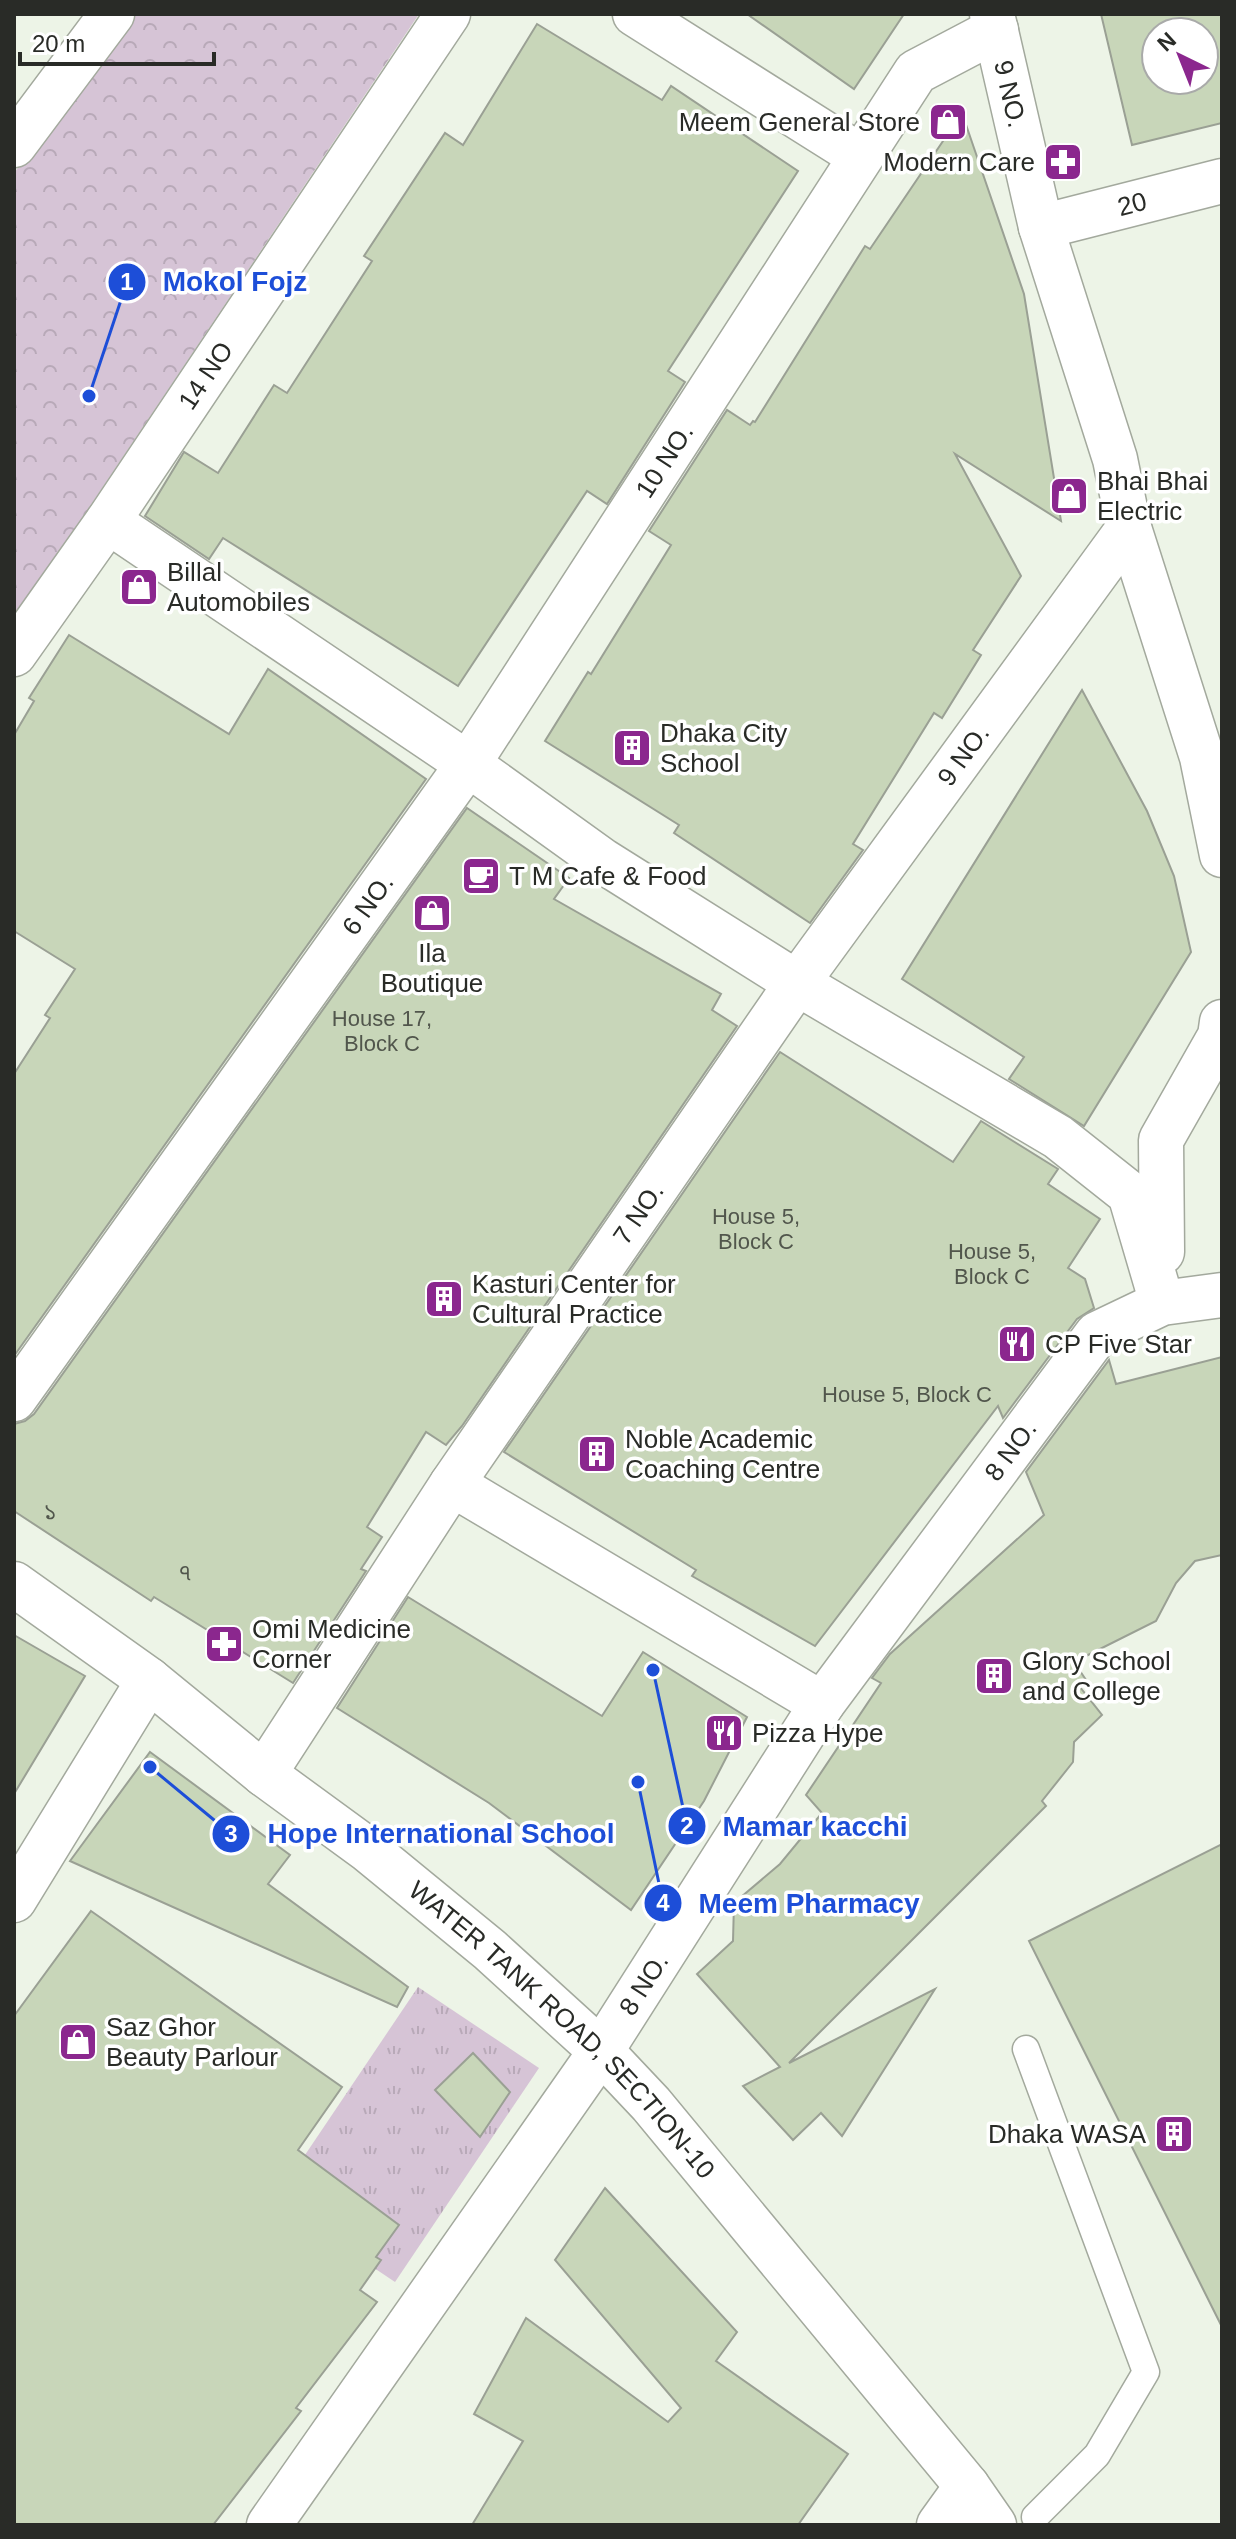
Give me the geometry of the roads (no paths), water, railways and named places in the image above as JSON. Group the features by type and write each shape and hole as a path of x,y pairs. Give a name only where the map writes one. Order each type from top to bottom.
{"street":[{"path":"14,145 112,14"},
{"name":"14 NO","path":"14,654 108,521 448,14"},
{"path":"635,14 860,156"},
{"name":"9 NO.","path":"860,156 916,72 994,22 1041,227 1115,459 1129,528 1212,754 1222,855"},
{"name":"10 NO.","path":"468,764 860,156"},
{"name":"20","path":"1041,227 1222,181"},
{"path":"108,521 468,764 603,861 797,983 1058,1137 1130,1194 1162,1303"},
{"name":"9 NO.","path":"797,983 1129,528"},
{"name":"6 NO.","path":"14,1399 468,764"},
{"name":"7 NO.","path":"264,1774 452,1484 797,983"},
{"path":"1162,1303 1161,1140 1220,1036 1222,1022"},
{"name":"8 NO.","path":"269,2525 601,2051 822,1704 1097,1334 1162,1303 1222,1295"},
{"path":"452,1484 822,1704"},
{"name":"WATER TANK ROAD, SECTION-10","path":"14,1584 149,1680 264,1774 368,1850 490,1950 601,2051 651,2104 967,2486 1014,2521"},
{"path":"14,1900 149,1680"},
{"path":"939,2525 967,2486"}],"lane":[{"path":"1014,2521 1097,2455 1146,2372 1026,2049"}],"place":[{"name":"Meem General Store","path":"948,122"},
{"name":"Modern Care","path":"1063,162"},
{"name":"Mokol Fojz","path":"89,396"},
{"name":"Bhai Bhai Electric","path":"1069,496"},
{"name":"Billal Automobiles","path":"139,587"},
{"name":"Dhaka City School","path":"632,748"},
{"name":"T M Cafe & Food","path":"481,876"},
{"name":"Ila Boutique","path":"432,913"},
{"name":"Kasturi Center for Cultural Practice","path":"444,1299"},
{"name":"CP Five Star","path":"1017,1344"},
{"name":"Noble Academic Coaching Centre","path":"597,1454"},
{"name":"Omi Medicine Corner","path":"224,1644"},
{"name":"Mamar kacchi","path":"653,1670"},
{"name":"Glory School and College","path":"994,1676"},
{"name":"Pizza Hype","path":"724,1733"},
{"name":"Hope International School","path":"150,1767"},
{"name":"Meem Pharmacy","path":"638,1782"},
{"name":"Saz Ghor Beauty Parlour","path":"78,2042"},
{"name":"Dhaka WASA","path":"1174,2134"}]}
